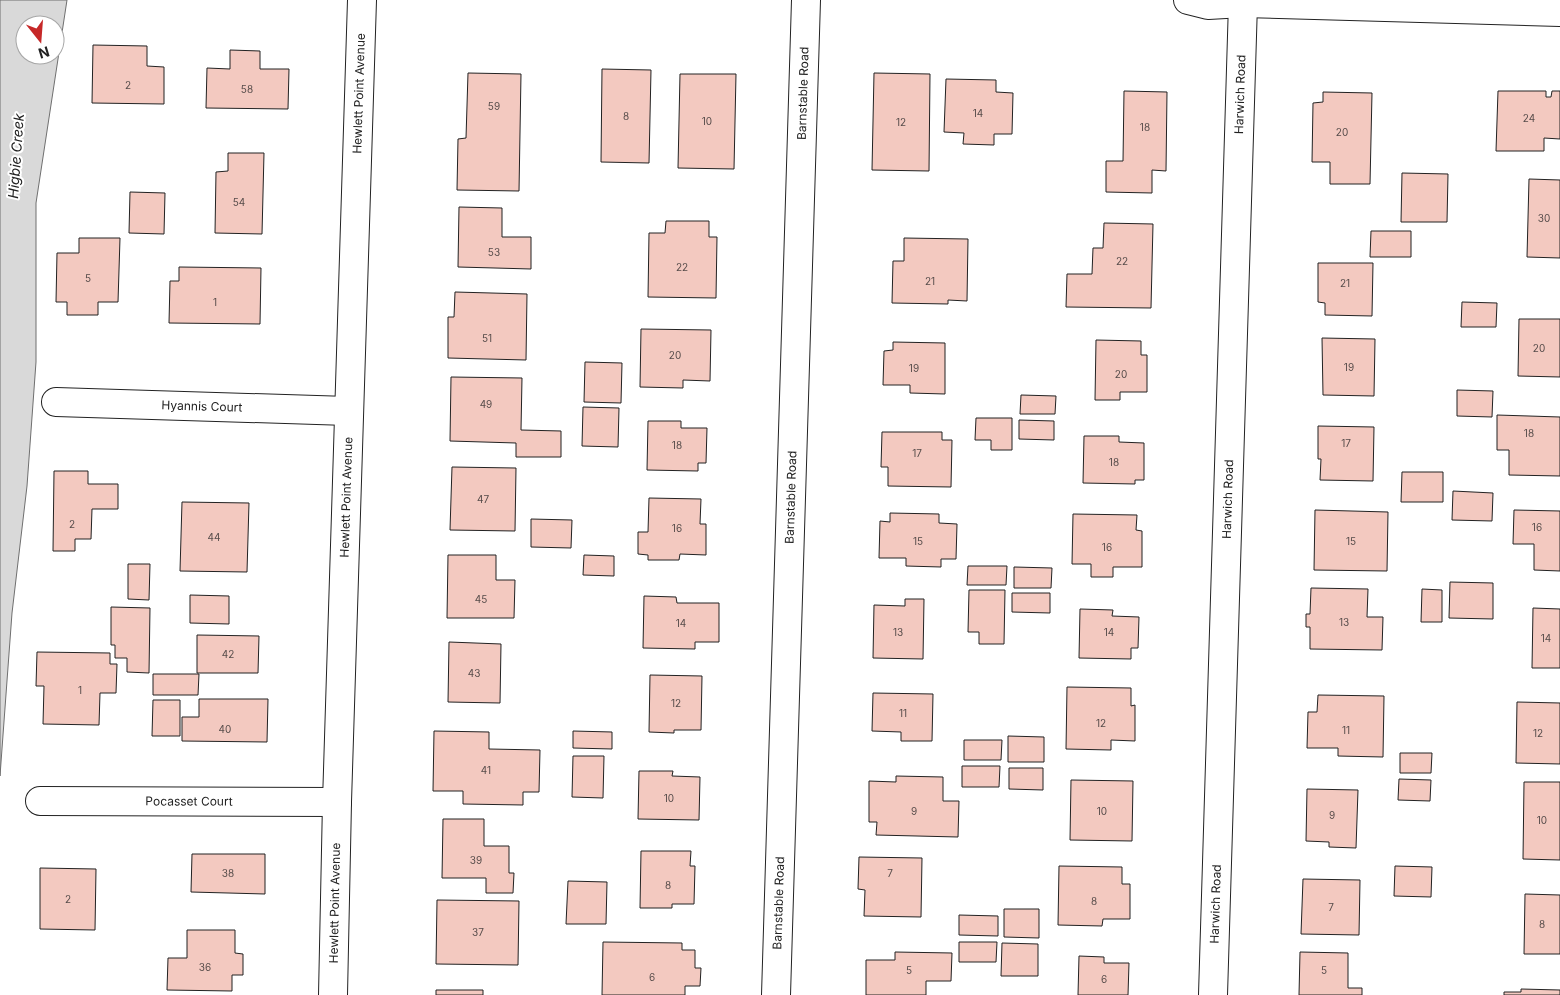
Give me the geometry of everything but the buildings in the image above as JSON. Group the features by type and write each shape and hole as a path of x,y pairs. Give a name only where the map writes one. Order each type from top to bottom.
{"street":[{"name":"Hewlett Point Avenue","path":"333,995 348,411 362,0"},
{"name":"Barnstable Road","path":"776,995 806,0"},
{"path":"1188,0 1208,4 1242,2 1560,12"},
{"name":"Harwich Road","path":"1213,995 1242,2"},
{"name":"Hyannis Court","path":"56,402 348,411"},
{"name":"Pocasset Court","path":"40,801 337,802"}],"water":[{"name":"Higbie Creek","path":"0,0 67,0 65,15 15,15 15,65 57,65 36,203 36,362 27,486 12,613 0,776"}]}
